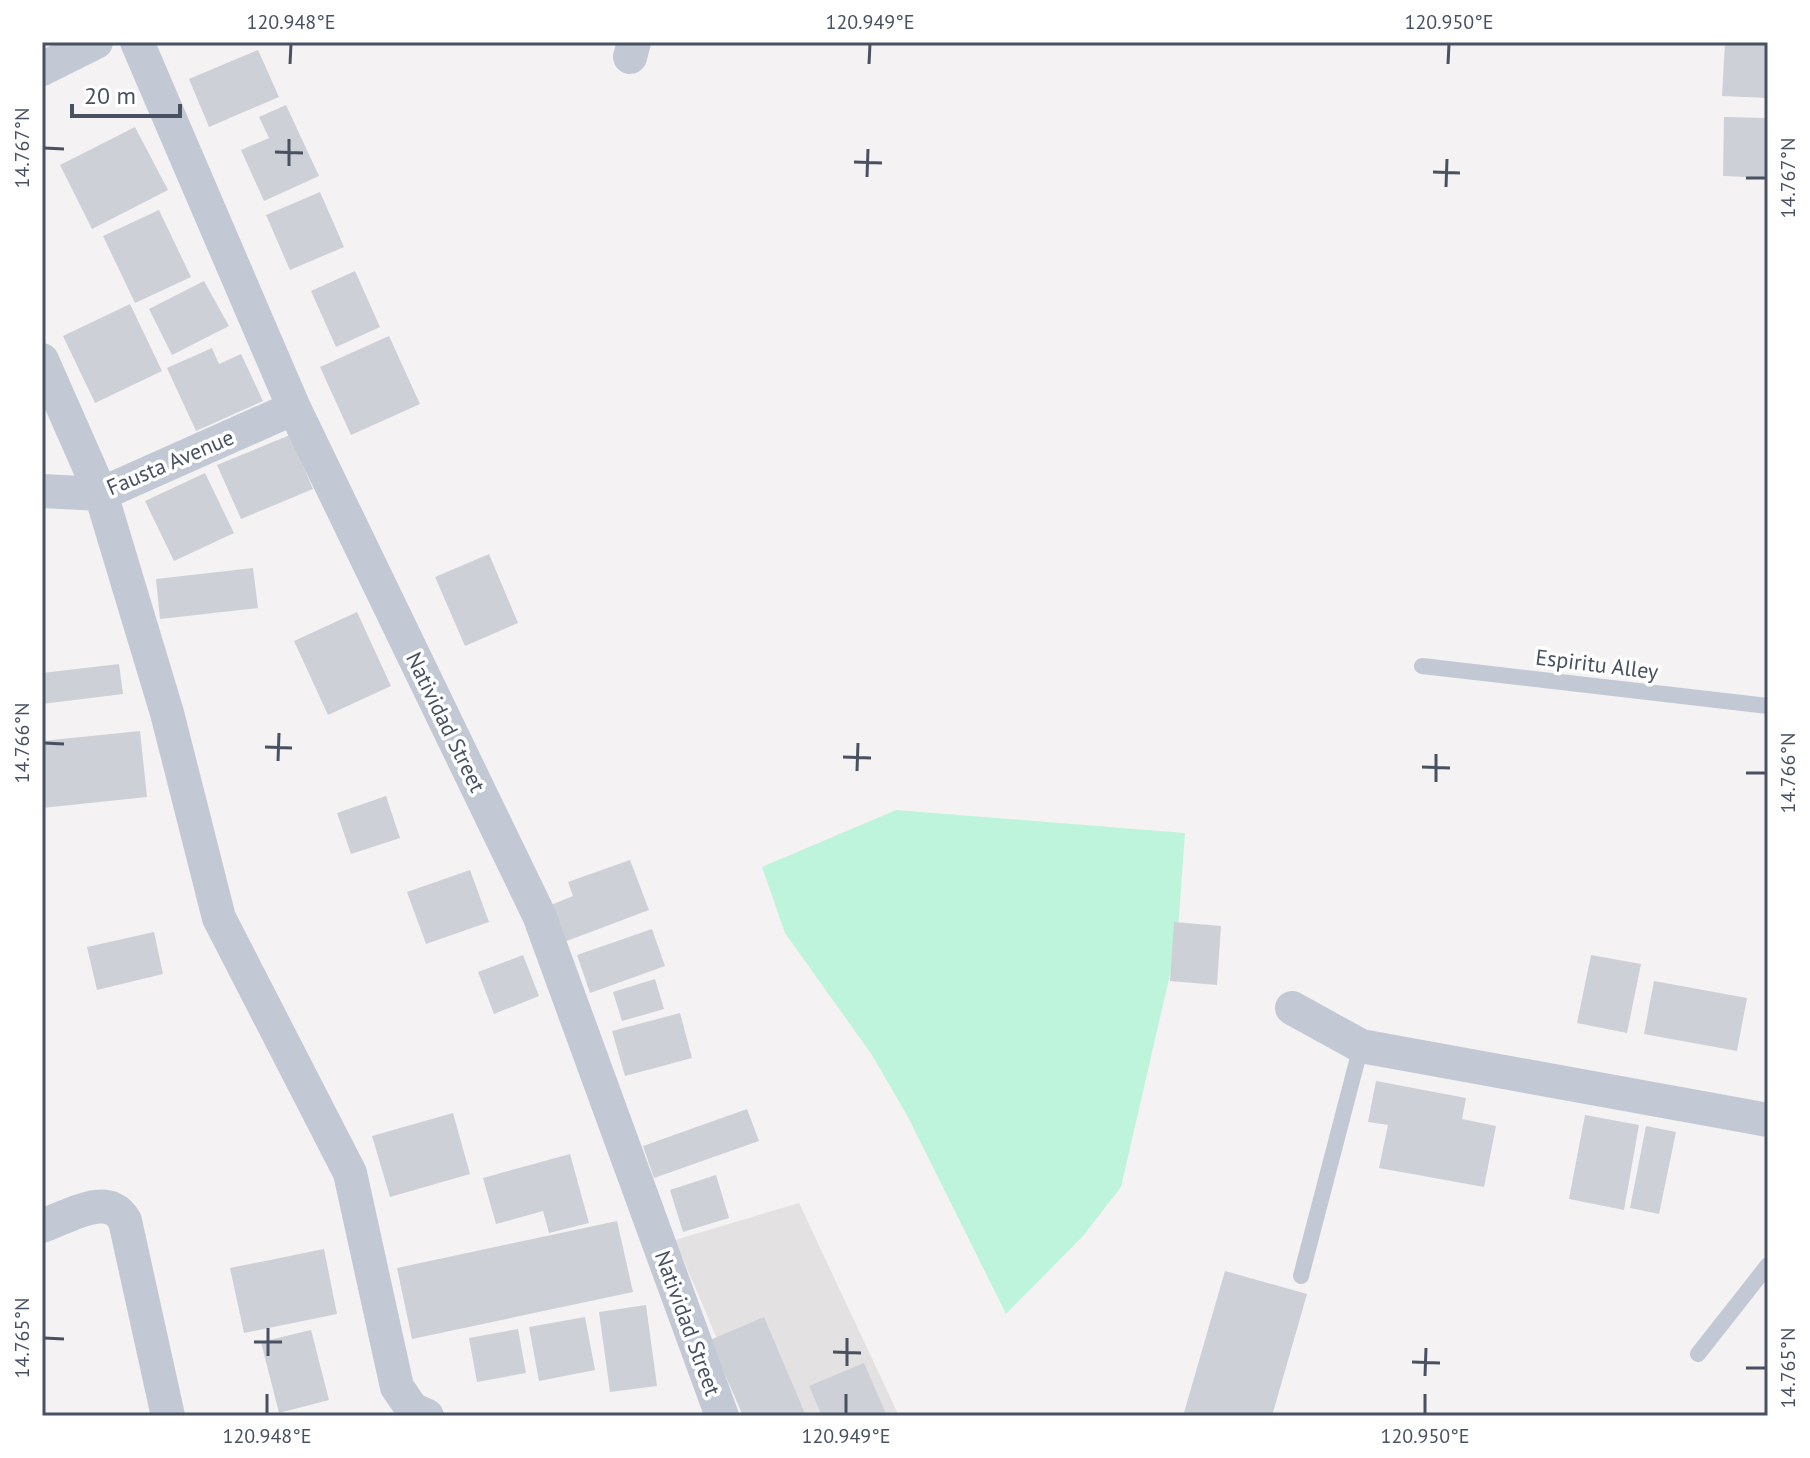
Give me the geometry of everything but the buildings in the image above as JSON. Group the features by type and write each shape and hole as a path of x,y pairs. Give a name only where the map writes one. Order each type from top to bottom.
{"street":[{"path":"42,69 96,42"},
{"name":"Natividad Street","path":"137,42 294,408 539,915 722,1416"},
{"path":"42,360 101,494 167,713 219,918 350,1173 397,1387 412,1409 427,1416"},
{"name":"Fausta Avenue","path":"42,491 101,494 294,408"},
{"path":"1292,1008 1361,1046 1768,1120"},
{"path":"42,1226 96,1206 108,1205 119,1210 125,1221 168,1416"}],"lane":[{"name":"Espiritu Alley","path":"1422,666 1768,706"},
{"path":"1301,1276 1361,1046"},
{"path":"1698,1354 1768,1265"}],"shaded area":[{"path":"799,1203 899,1416 750,1416 675,1240"}],"green space":[{"path":"896,810 1185,833 1177,944 1121,1187 1083,1236 1006,1314 908,1117 872,1055 785,933 762,867"}]}
